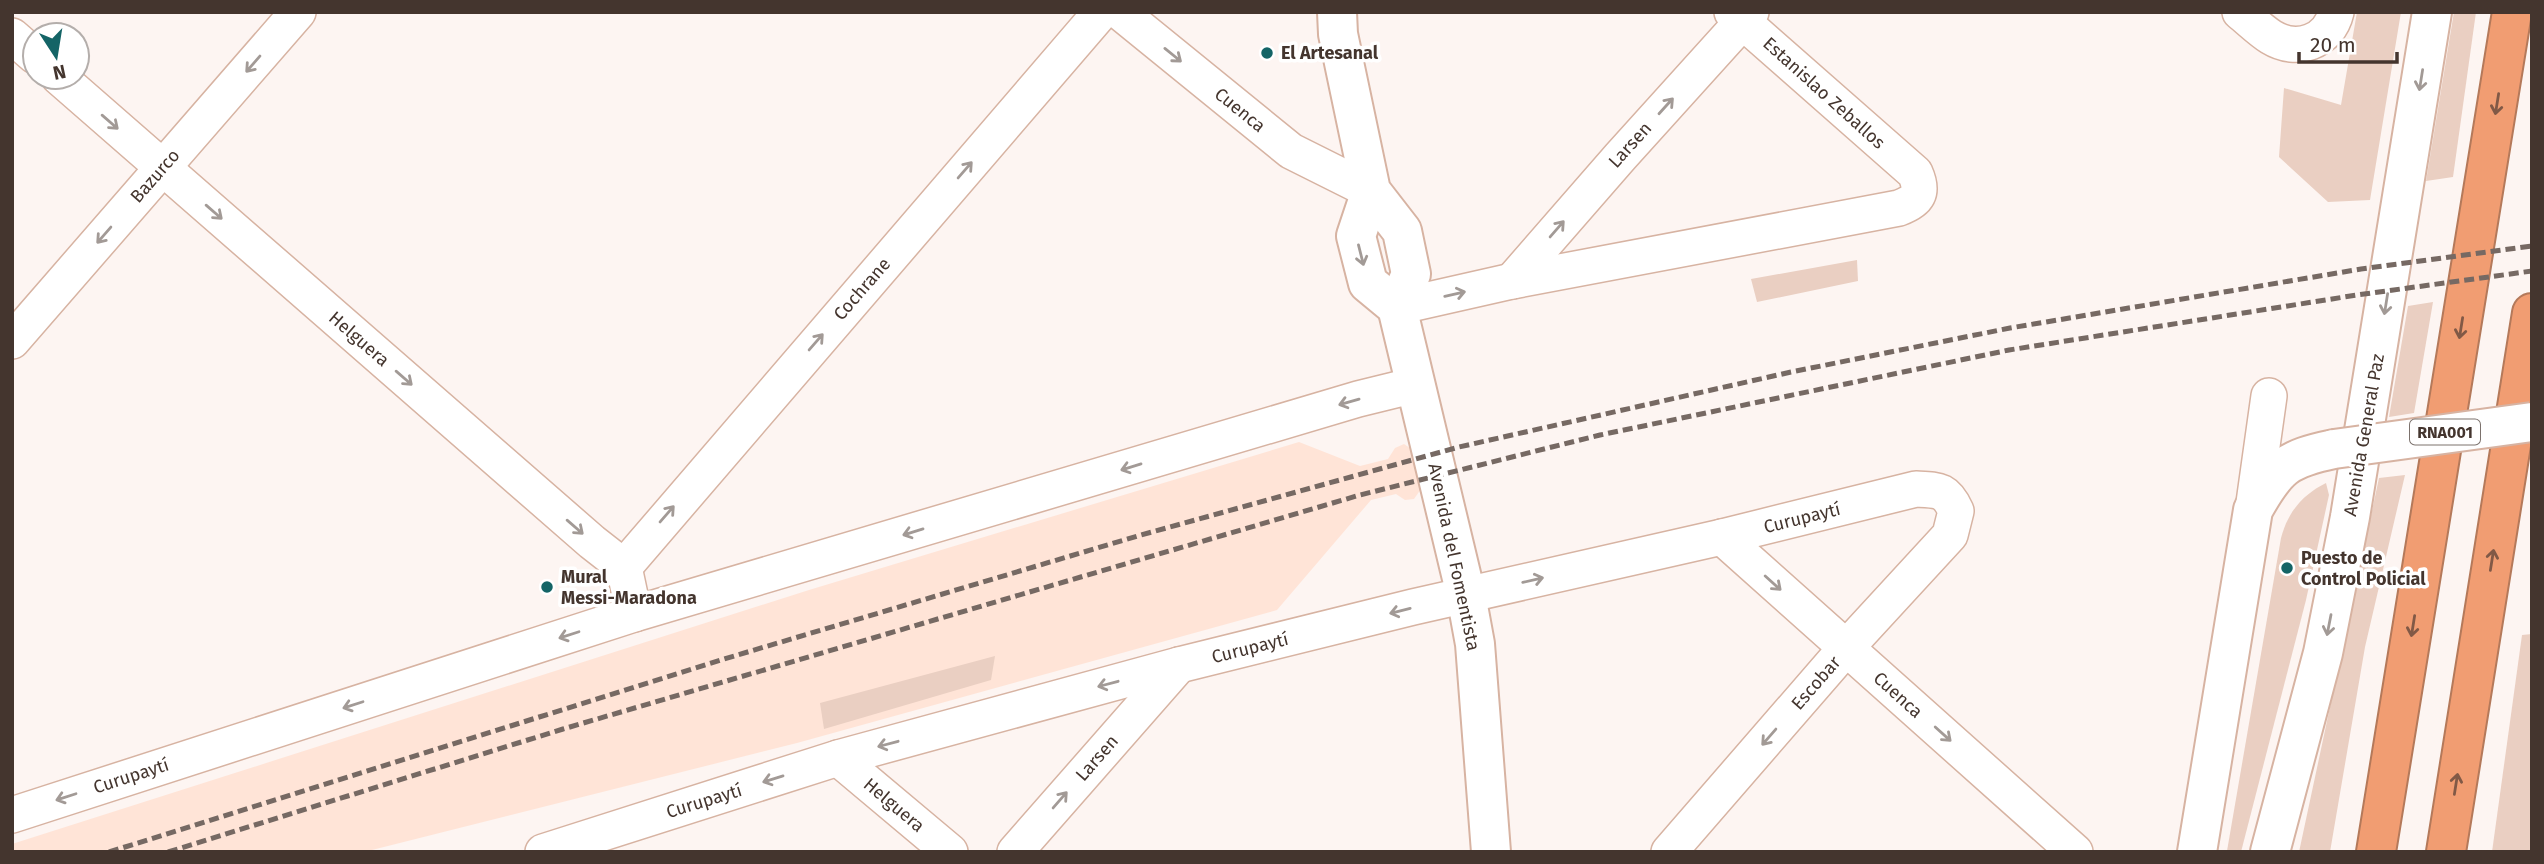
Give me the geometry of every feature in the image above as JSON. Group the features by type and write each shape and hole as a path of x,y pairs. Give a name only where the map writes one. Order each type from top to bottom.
{"highway":[{"name":"RNA001","path":"2376,852 2512,12"},
{"path":"2446,852 2532,313"}],"street":[{"name":"Bazurco","path":"12,341 298,12"},
{"name":"Cochrane","path":"624,567 1101,12"},
{"name":"Cuenca","path":"1120,12 1291,150 1371,191"},
{"path":"1337,12 1338,34 1371,191 1356,236 1368,283 1397,307 1512,281"},
{"path":"2241,12 2271,37 2284,43 2302,44 2317,41 2328,30 2336,12"},
{"name":"Avenida General Paz","path":"2270,852 2323,653 2350,517 2431,12"},
{"name":"Estanislao Zeballos","path":"1512,281 1899,208 1911,203 1919,194 1920,184 1915,173 1742,15"},
{"name":"Larsen","path":"1512,281 1742,15"},
{"name":"Helguera","path":"75,91 624,567"},
{"name":"Avenida del Fomentista","path":"1397,307 1466,595 1475,644 1491,852"},
{"name":"Curupaytí","path":"12,815 634,614 1358,399 1415,385"},
{"path":"2197,852 2269,396"},
{"path":"2253,510 2268,482 2283,467 2302,456 2334,449 2532,422"},
{"name":"Curupaytí","path":"543,852 838,758 1179,665 1466,595 1722,537 1916,489 1938,490 1950,497 1956,511"},
{"name":"Escobar","path":"1669,852 1846,648 1950,535 1956,511"},
{"name":"Cuenca","path":"1722,537 2075,852"},
{"path":"624,567 634,614"},
{"name":"Larsen","path":"1015,852 1179,665"},
{"name":"Helguera","path":"838,758 950,852"}],"shaded area":[{"path":"2357,12 2401,12 2370,200 2328,202 2279,157 2284,88 2341,105"},
{"path":"2454,12 2476,12 2453,177 2426,181"},
{"path":"1857,260 1858,281 1757,302 1751,279"},
{"path":"2433,302 2414,413 2389,417 2408,306"},
{"path":"1299,442 1360,466 1388,459 1395,448 1404,444 1413,450 1421,489 1414,499 1405,500 1396,494 1371,500 1277,610 797,743 364,852 12,852 12,844 809,590"},
{"path":"2405,475 2365,647 2330,852 2299,852 2379,478"},
{"path":"2326,483 2329,495 2306,600 2241,852 2227,851 2281,538 2297,505"},
{"path":"2532,634 2532,852 2492,852 2522,635"},
{"path":"995,656 991,680 824,729 820,703"}],"railway":[{"path":"109,852 724,659 1141,535 1459,447 1791,372 2010,328 2361,269 2532,246"},
{"path":"168,852 563,729 1360,495 1600,435 2009,350 2357,295 2532,271"}],"place":[{"name":"El Artesanal","path":"1267,53"},
{"name":"Puesto de Control Policial","path":"2287,568"},
{"name":"Mural Messi-Maradona","path":"547,587"}]}
